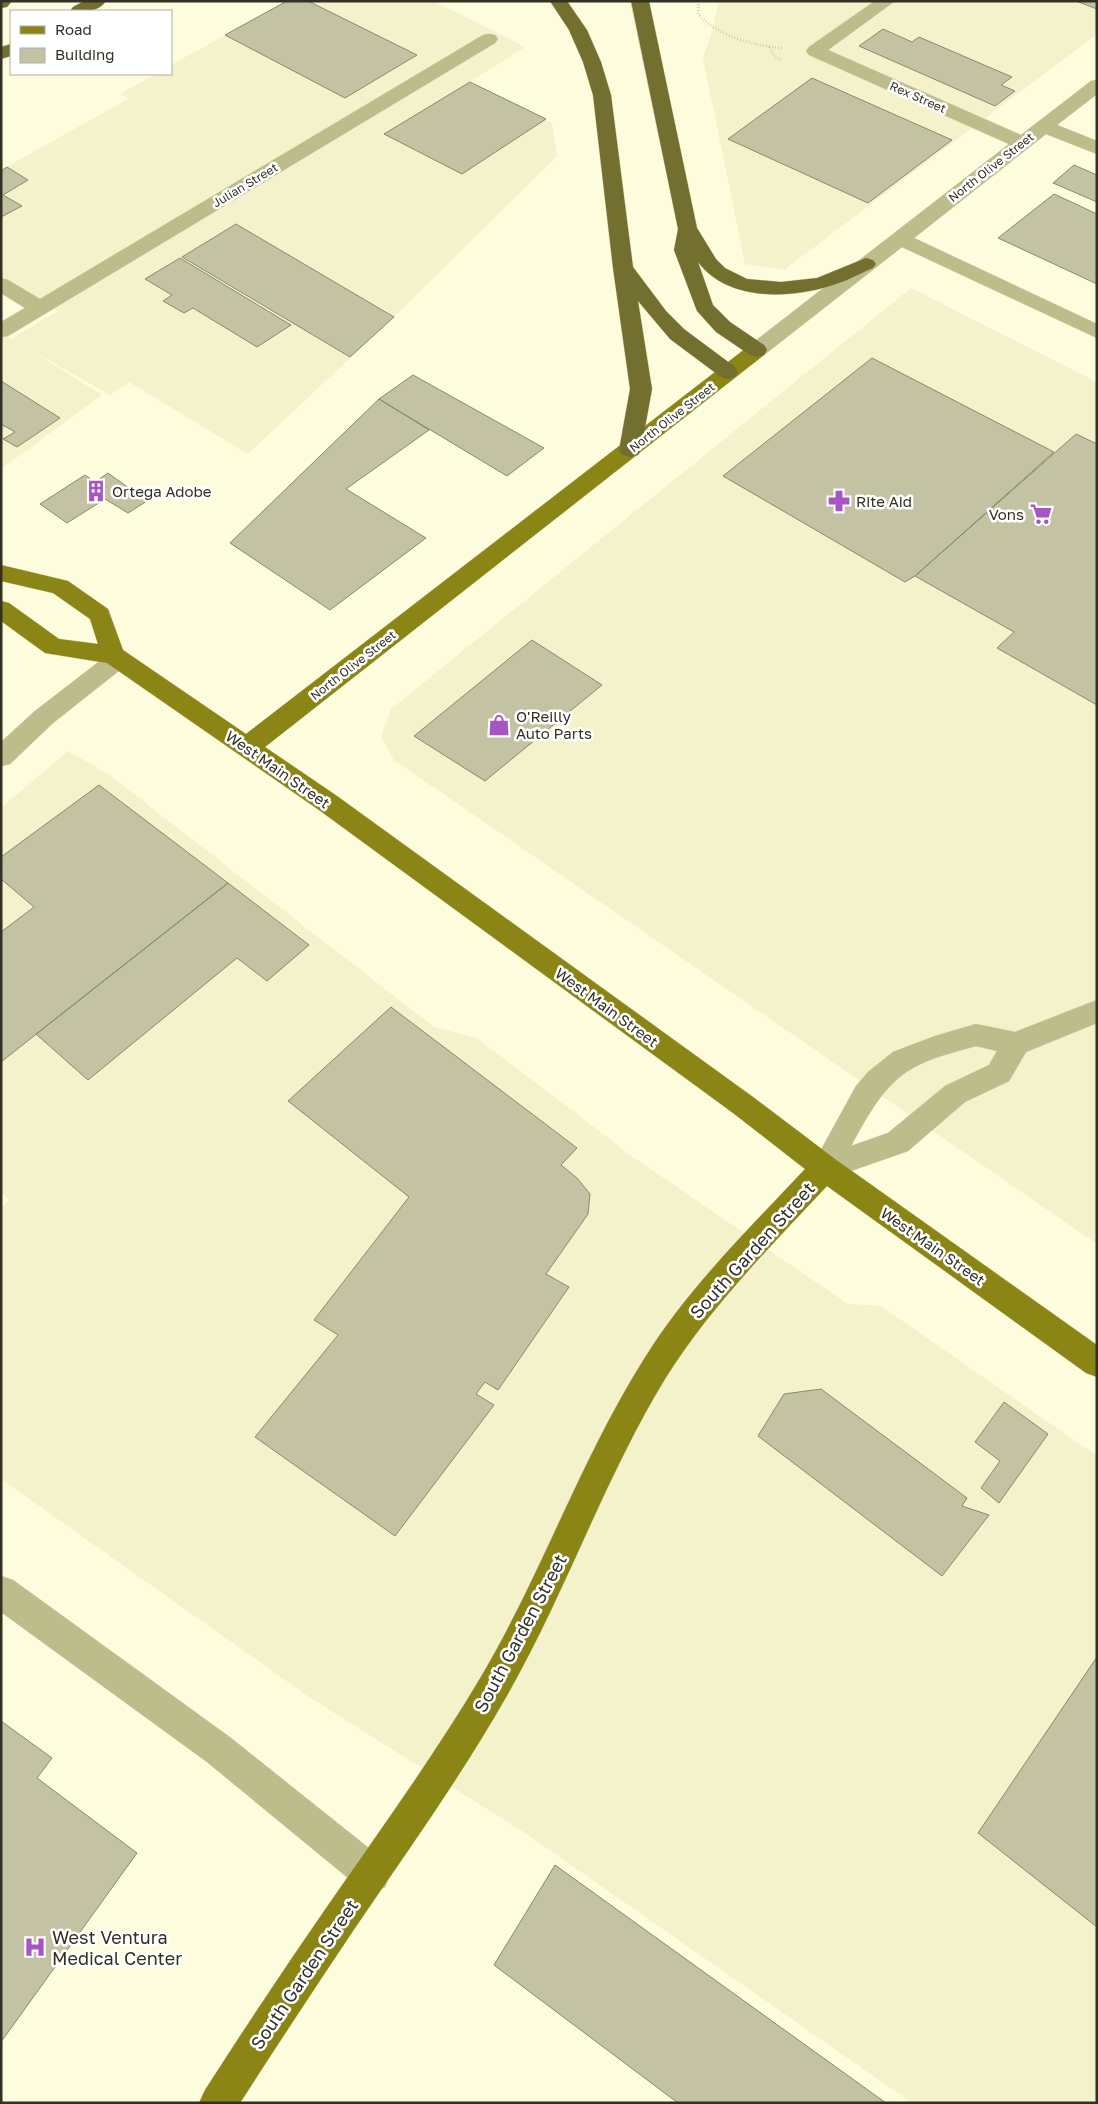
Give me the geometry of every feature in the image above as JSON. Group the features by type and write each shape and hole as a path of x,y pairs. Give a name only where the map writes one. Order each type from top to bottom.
{"highway":[{"path":"81,10 98,1"},
{"path":"558,1 578,30 592,62 602,95 623,268 641,389 630,450"},
{"path":"640,1 688,229 707,261 732,280 773,289 820,283 866,264"},
{"path":"688,229 684,250 704,307 723,327 757,350"},
{"path":"623,268 659,315 677,334 728,372"}],"main road":[{"name":"North Olive Street","path":"247,747 757,350"},
{"path":"1,573 60,587 100,615 112,656"},
{"name":"West Main Street","path":"1,609 53,647 112,656 247,747 328,803 743,1105 825,1168 1097,1363"},
{"name":"South Garden Street","path":"218,2103 320,1948 457,1749 514,1653 609,1451 656,1367 714,1288 825,1168"}],"street":[{"path":"815,51 887,1"},
{"name":"Julian Street","path":"1,331 489,39"},
{"name":"Rex Street","path":"815,51 1022,143"},
{"name":"North Olive Street","path":"757,350 1044,126 1095,90"},
{"path":"1044,126 1097,148"},
{"path":"899,238 1097,332"},
{"path":"1,284 40,307"},
{"path":"1,758 44,717 112,664 112,656"},
{"path":"825,1168 854,1112 866,1094 878,1080 903,1060 935,1047 976,1035 1016,1044 1097,1011"},
{"path":"825,1168 898,1142 955,1094 999,1073 1016,1044"},
{"path":"1,1592 219,1750 372,1874"}],"path":[{"path":"700,1 698,14 714,28 769,47 815,51"},
{"path":"769,47 776,58 785,62"},
{"path":"1,428 5,426"}],"shaded area":[{"path":"287,1 433,1 525,47 470,82 552,123 557,156 394,317 248,454 129,382 110,395 29,349 102,395 1,469 1,333 11,339 58,311 1,276 1,170 128,99 120,94 154,75 172,75 172,64"},
{"path":"719,1 1097,1 1097,34 784,270 745,264 703,58"},
{"path":"911,288 1097,382 1097,1244 394,760 381,737 391,709"},
{"path":"68,751 108,774 434,1027 477,1038 633,1157 848,1304 881,1306 1097,1456 1097,2103 912,2103 525,1833 309,1697 1,1479 1,1207 10,1200 1,1192 1,808"}],"building":[{"path":"287,1 308,1 417,55 345,98 225,35"},
{"path":"1076,1 1097,1 1097,9"},
{"path":"883,29 912,42 919,37 1012,77 1001,85 1015,91 995,106 859,46"},
{"path":"812,78 952,140 868,203 728,139"},
{"path":"470,82 546,119 462,174 384,134"},
{"path":"1074,165 1097,175 1097,202 1053,183"},
{"path":"7,167 28,180 3,195 22,206 1,217 1,171"},
{"path":"1054,194 1097,214 1097,284 998,238"},
{"path":"236,224 394,317 350,357 182,257"},
{"path":"180,258 291,325 257,347 193,308 184,313 163,301 172,295 145,279"},
{"path":"872,358 1054,452 915,576 905,582 723,476"},
{"path":"413,375 544,448 507,476 379,399"},
{"path":"1,381 60,418 17,447 3,439 15,432 1,424"},
{"path":"379,399 429,430 346,489 426,538 330,610 230,543"},
{"name":"Vons","path":"1076,434 1097,444 1097,705 997,648 1014,632 915,576"},
{"name":"Ortega Adobe","path":"108,473 147,501 128,513 105,499 67,523 40,504 85,475 95,482"},
{"path":"532,640 602,685 485,781 414,736"},
{"path":"99,785 228,883 1,1062 1,932 34,907 1,879 1,857"},
{"path":"228,883 309,945 267,981 237,958 88,1080 36,1034"},
{"path":"391,1007 577,1148 561,1165 577,1178 590,1194 588,1214 546,1274 569,1287 498,1390 485,1382 476,1394 494,1405 395,1536 255,1437 338,1335 314,1320 409,1197 288,1101"},
{"path":"821,1389 967,1498 962,1506 989,1515 942,1576 758,1436 784,1394"},
{"path":"1004,1402 1048,1434 999,1503 981,1488 1000,1461 975,1442"},
{"path":"1097,1657 1097,1927 978,1833"},
{"name":"West Ventura Medical Center","path":"1,1721 52,1758 37,1778 137,1853 1,2042"},
{"path":"555,1865 886,2103 678,2103 494,1965"}],"place":[{"name":"Ortega Adobe","path":"96,491"},
{"name":"Rite Aid","path":"839,501"},
{"name":"Vons","path":"1041,514"},
{"name":"O'Reilly Auto Parts","path":"499,725"},
{"name":"West Ventura Medical Center","path":"35,1947"}]}
